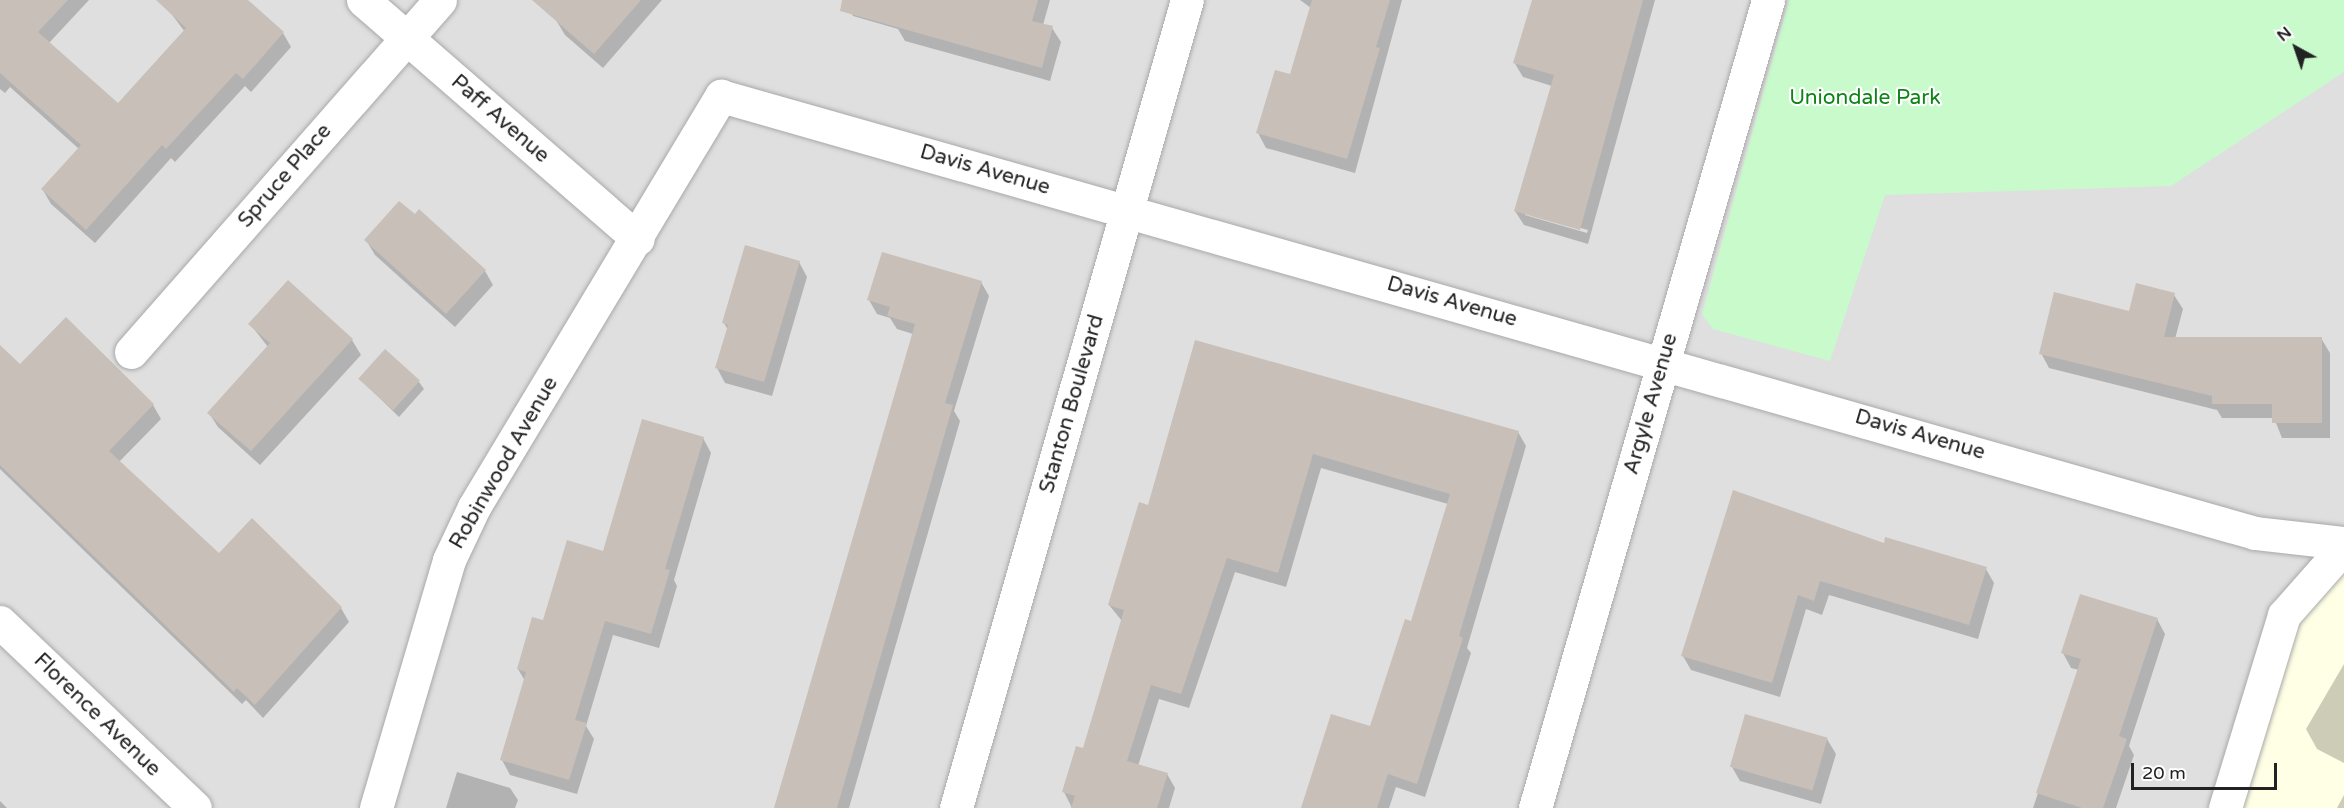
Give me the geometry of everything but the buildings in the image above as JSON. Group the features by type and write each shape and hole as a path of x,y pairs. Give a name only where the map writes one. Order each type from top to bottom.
{"street":[{"name":"Paff Avenue","path":"363,0 638,239"},
{"name":"Spruce Place","path":"131,352 440,0"},
{"name":"Stanton Boulevard","path":"957,808 1187,0"},
{"name":"Argyle Avenue","path":"1535,808 1768,0"},
{"name":"Davis Avenue","path":"638,239 721,96 1127,209 2255,532 2344,545"},
{"name":"Robinwood Avenue","path":"376,808 449,560 474,507 638,239"},
{"path":"2225,808 2284,615 2344,545"},
{"name":"Florence Avenue","path":"0,621 195,808"}],"shaded area":[{"path":"0,0 2344,0 2344,547 2225,808 0,808"},
{"path":"2344,547 2344,808 2225,808 2265,668"}],"green space":[{"name":"Uniondale Park","path":"1789,0 2344,0 2344,72 2171,186 1885,195 1830,361 1713,329 1702,314"}]}
